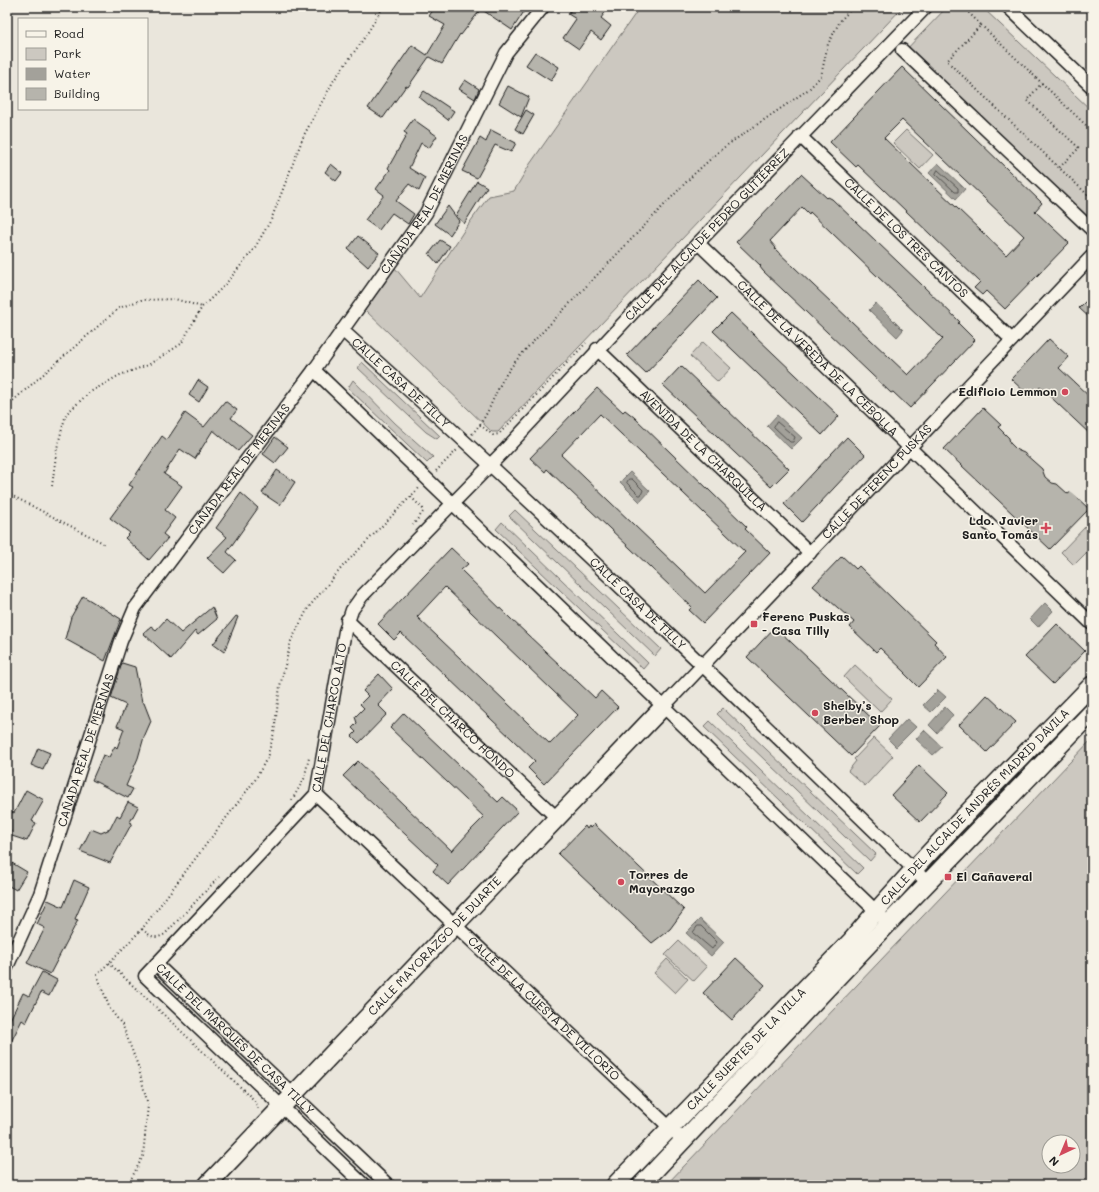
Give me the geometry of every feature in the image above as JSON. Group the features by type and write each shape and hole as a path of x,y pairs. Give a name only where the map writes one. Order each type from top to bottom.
{"main road":[{"name":"CALLE DEL ALCALDE ANDRÉS MADRID DÁVILA","path":"876,912 1092,685"},
{"name":"CALLE MAYORAZGO DE DUARTE","path":"207,1185 662,708"},
{"name":"CALLE DEL ALCALDE ANDRÉS MADRID DÁVILA","path":"888,924 1092,712"},
{"name":"CALLE SUERTES DE LA VILLA","path":"615,1185 851,941 876,912"},
{"name":"CALLE SUERTES DE LA VILLA","path":"641,1185 888,924"}],"street":[{"name":"CAÑADA REAL DE MERINAS","path":"7,967 40,894 121,641 135,608 314,370 426,213 506,53 543,7"},
{"name":"CALLE DEL ALCALDE PEDRO GUTIÉRREZ","path":"489,464 800,136 926,7"},
{"path":"1008,7 1092,87"},
{"path":"902,50 1092,230"},
{"name":"CALLE DE LOS TRES CANTOS","path":"800,136 1012,340"},
{"name":"CALLE DE LA VEREDA DE LA CEBOLLA","path":"698,243 1092,624"},
{"name":"CALLE DE FERENC PUSKÁS","path":"662,708 1092,256"},
{"name":"CALLE CASA DE TILLY","path":"342,330 489,464 703,666 928,883"},
{"name":"AVENIDA DE LA CHARQUILLA","path":"597,349 810,553"},
{"path":"314,370 662,708 888,924"},
{"name":"CALLE DEL CHARCO ALTO","path":"156,964 316,794 348,620 362,596 489,464"},
{"name":"CALLE DEL CHARCO HONDO","path":"348,620 557,818"},
{"name":"CALLE DE LA CUESTA DE VILLORIO","path":"316,794 684,1141"},
{"name":"CALLE DEL MARQUÉS DE CASA TILLY","path":"364,1185 287,1100 156,964 145,976 287,1100 388,1185"}],"path":[{"path":"52,486 57,448 66,414 90,392 120,375 148,366 181,344 202,307 224,286 254,248 271,220 308,128 334,80 383,7"},
{"path":"128,1185 143,1156 148,1105 138,1066 123,1026 110,1009 97,975 142,929 255,780 266,758 274,733 280,686 291,641 308,608 343,566 479,426 491,408 500,385 512,365 528,347 694,174 723,148 813,85 821,76 828,44 840,21 853,7"},
{"path":"963,7 1092,131"},
{"path":"966,10 969,7"},
{"path":"981,25 946,61 1092,200"},
{"path":"1042,83 1027,100 1079,148 1059,168"},
{"path":"7,406 119,308 141,300 175,299 202,307"},
{"path":"7,493 105,544"},
{"path":"411,497 423,509 423,512 411,527"},
{"path":"290,803 304,779 311,751"},
{"path":"142,929 152,937 158,937 165,934 222,874"},
{"path":"109,962 253,1099 258,1107 257,1115"}],"green space":[{"path":"640,7 903,7 498,432 492,432 365,310 395,268 420,298 465,229 489,196 514,191 530,164"},
{"path":"947,7 982,7 1092,111 1092,231 901,55"},
{"path":"906,130 933,155 920,169 893,143"},
{"path":"703,342 731,368 718,382 690,356"},
{"path":"362,362 440,436 437,439 426,432 358,368"},
{"path":"353,380 395,423 433,457 427,463 348,388"},
{"path":"515,510 661,649 655,656 509,516"},
{"path":"502,522 648,663 643,669 496,529"},
{"path":"1087,525 1092,529 1092,547 1074,565 1061,552"},
{"path":"855,665 892,699 880,712 844,677"},
{"path":"723,708 876,854 870,861 717,714"},
{"path":"710,721 863,868 857,874 704,727"},
{"path":"874,738 893,756 865,786 848,771 856,761 854,759"},
{"path":"1092,739 1092,1185 666,1185"},
{"path":"679,941 707,967 694,981 665,955"},
{"path":"667,959 688,979 675,993 654,973"}],"water":[{"path":"938,163 965,189 956,199 929,173"},
{"path":"876,303 903,330 897,337 869,310"},
{"path":"777,415 802,438 791,449 767,426"},
{"path":"630,472 650,491 640,502 620,482"},
{"path":"1045,603 1053,611 1038,627 1030,619"},
{"path":"938,690 946,697 931,712 923,705"},
{"path":"945,707 953,715 937,733 929,725"},
{"path":"907,719 916,727 896,747 888,739"},
{"path":"924,730 942,747 933,755 916,739"},
{"path":"700,919 724,942 711,956 686,933"}],"building":[{"path":"435,7 527,7 512,30 481,9 461,35 460,34 442,64 429,57 408,87 406,86 383,118 368,108 412,45 427,55 445,25 429,16"},
{"path":"573,7 609,7 601,18 611,26 601,40 591,32 579,49 563,38 576,19 568,14"},
{"path":"535,52 559,67 551,81 526,65"},
{"path":"902,67 1042,203 1035,211 1069,243 1005,309 986,291 982,295 974,288 980,282 858,165 856,167 830,142","holes":["902,120 1024,236 1006,255 884,138"]},
{"path":"465,80 479,89 475,99 459,89"},
{"path":"508,86 529,97 521,117 499,103"},
{"path":"424,91 454,111 448,120 419,97"},
{"path":"526,110 534,115 523,134 515,129"},
{"path":"413,119 437,136 429,148 421,143 409,168 425,178 419,191 409,184 396,201 414,214 408,224 392,213 379,230 365,220 384,195 376,189 390,170 388,168 407,134 404,132"},
{"path":"491,130 516,143 511,152 495,145 477,178 462,171 480,138 486,142"},
{"path":"331,164 342,173 336,181 325,172"},
{"path":"801,174 827,198 832,199 960,322 958,323 975,340 910,408 893,392 891,393 763,271 760,267 761,266 736,242","holes":["802,207 809,214 810,212 943,339 908,375 775,249 776,248 770,241"]},
{"path":"477,181 487,187 464,224 456,215"},
{"path":"448,206 459,221 450,235 435,224"},
{"path":"358,236 379,253 368,267 348,249"},
{"path":"440,240 450,246 438,264 429,254"},
{"path":"699,280 717,298 646,373 627,355"},
{"path":"1092,295 1092,320 1079,308"},
{"path":"731,313 839,416 822,435 713,331"},
{"name":"Edificio Lemmon","path":"1049,339 1069,357 1059,368 1092,399 1092,436 1040,387 1030,397 1011,379"},
{"path":"681,366 789,469 771,487 663,385"},
{"path":"198,380 208,387 199,402 189,395"},
{"path":"597,388 623,412 625,410 634,417 747,527 745,529 770,553 703,623 689,610 692,607 547,469 545,472 530,458","holes":["600,414 745,552 705,593 561,455"]},
{"path":"225,401 237,410 231,418 252,435 238,451 213,430 195,459 180,449 164,474 182,486 165,510 175,518 163,534 168,538 149,560 125,538 130,533 110,518 133,487 129,485 162,436 167,440 185,413 204,427"},
{"path":"983,408 1001,425 998,427 1009,438 1010,443 1042,469 1045,477 1052,483 1057,484 1068,494 1071,492 1089,509 1050,549 944,449"},
{"path":"275,437 288,447 275,463 263,454"},
{"path":"847,437 865,455 802,522 784,504"},
{"path":"277,470 295,482 280,505 262,493"},
{"path":"241,493 258,508 227,552 236,560 224,573 207,558 227,537 216,528"},
{"path":"451,548 468,564 461,570 511,619 595,698 601,691 618,707 544,784 528,768 535,761 401,633 394,640 378,624","holes":["445,587 578,715 550,744 417,617"]},
{"path":"842,556 856,569 859,566 936,641 934,643 947,657 918,687 880,648 876,652 850,627 854,622 813,586"},
{"path":"83,596 121,619 105,661 65,639 71,617"},
{"path":"212,607 217,619 198,635 195,631 171,659 143,633 151,626 156,630 166,619 181,633"},
{"path":"236,616 238,617 224,652 213,644"},
{"path":"1057,624 1085,651 1053,684 1025,657"},
{"path":"775,627 880,726 851,756 747,657"},
{"path":"122,663 135,667 142,702 144,703 151,721 126,786 133,789 128,798 92,780 103,755 109,757 115,746 117,748 124,729 117,726 126,705 111,698"},
{"path":"379,674 393,689 378,705 387,714 359,743 352,736 356,732 352,728 357,723 355,717 364,708 360,704 368,696 363,691"},
{"path":"987,695 1016,722 987,752 959,725"},
{"path":"404,713 498,802 503,797 518,811 448,885 433,871 438,865 343,776 358,761 452,851 484,817 390,728"},
{"path":"38,748 50,753 43,770 31,765"},
{"path":"919,765 948,793 920,822 891,795"},
{"path":"26,790 44,800 32,821 36,823 27,841 9,835 11,831 7,830 7,821 12,812 14,813"},
{"path":"128,802 138,807 130,822 132,823 110,863 80,851 91,829 101,833 110,829 117,815 120,817"},
{"name":"Torres de Mayorazgo","path":"594,824 684,910 670,929 652,943 558,854 585,826 587,829 589,826 590,828"},
{"path":"7,860 27,872 16,890 7,885"},
{"path":"74,880 89,887 75,919 78,920 50,974 27,963 45,928 37,924 48,900 63,907"},
{"path":"736,958 765,985 732,1020 703,993"},
{"path":"42,972 57,980 49,996 41,992 26,1023 22,1020 7,1050 7,1026 23,993 29,996"}],"place":[{"name":"Edificio Lemmon","path":"1065,392"},
{"name":"Ldo. Javier Santo Tomás","path":"1046,528"},
{"name":"Ferenc Puskas - Casa Tilly","path":"754,624"},
{"name":"Shelby’s Berber Shop","path":"815,713"},
{"name":"El Cañaveral","path":"948,877"},
{"name":"Torres de Mayorazgo","path":"621,882"}]}
